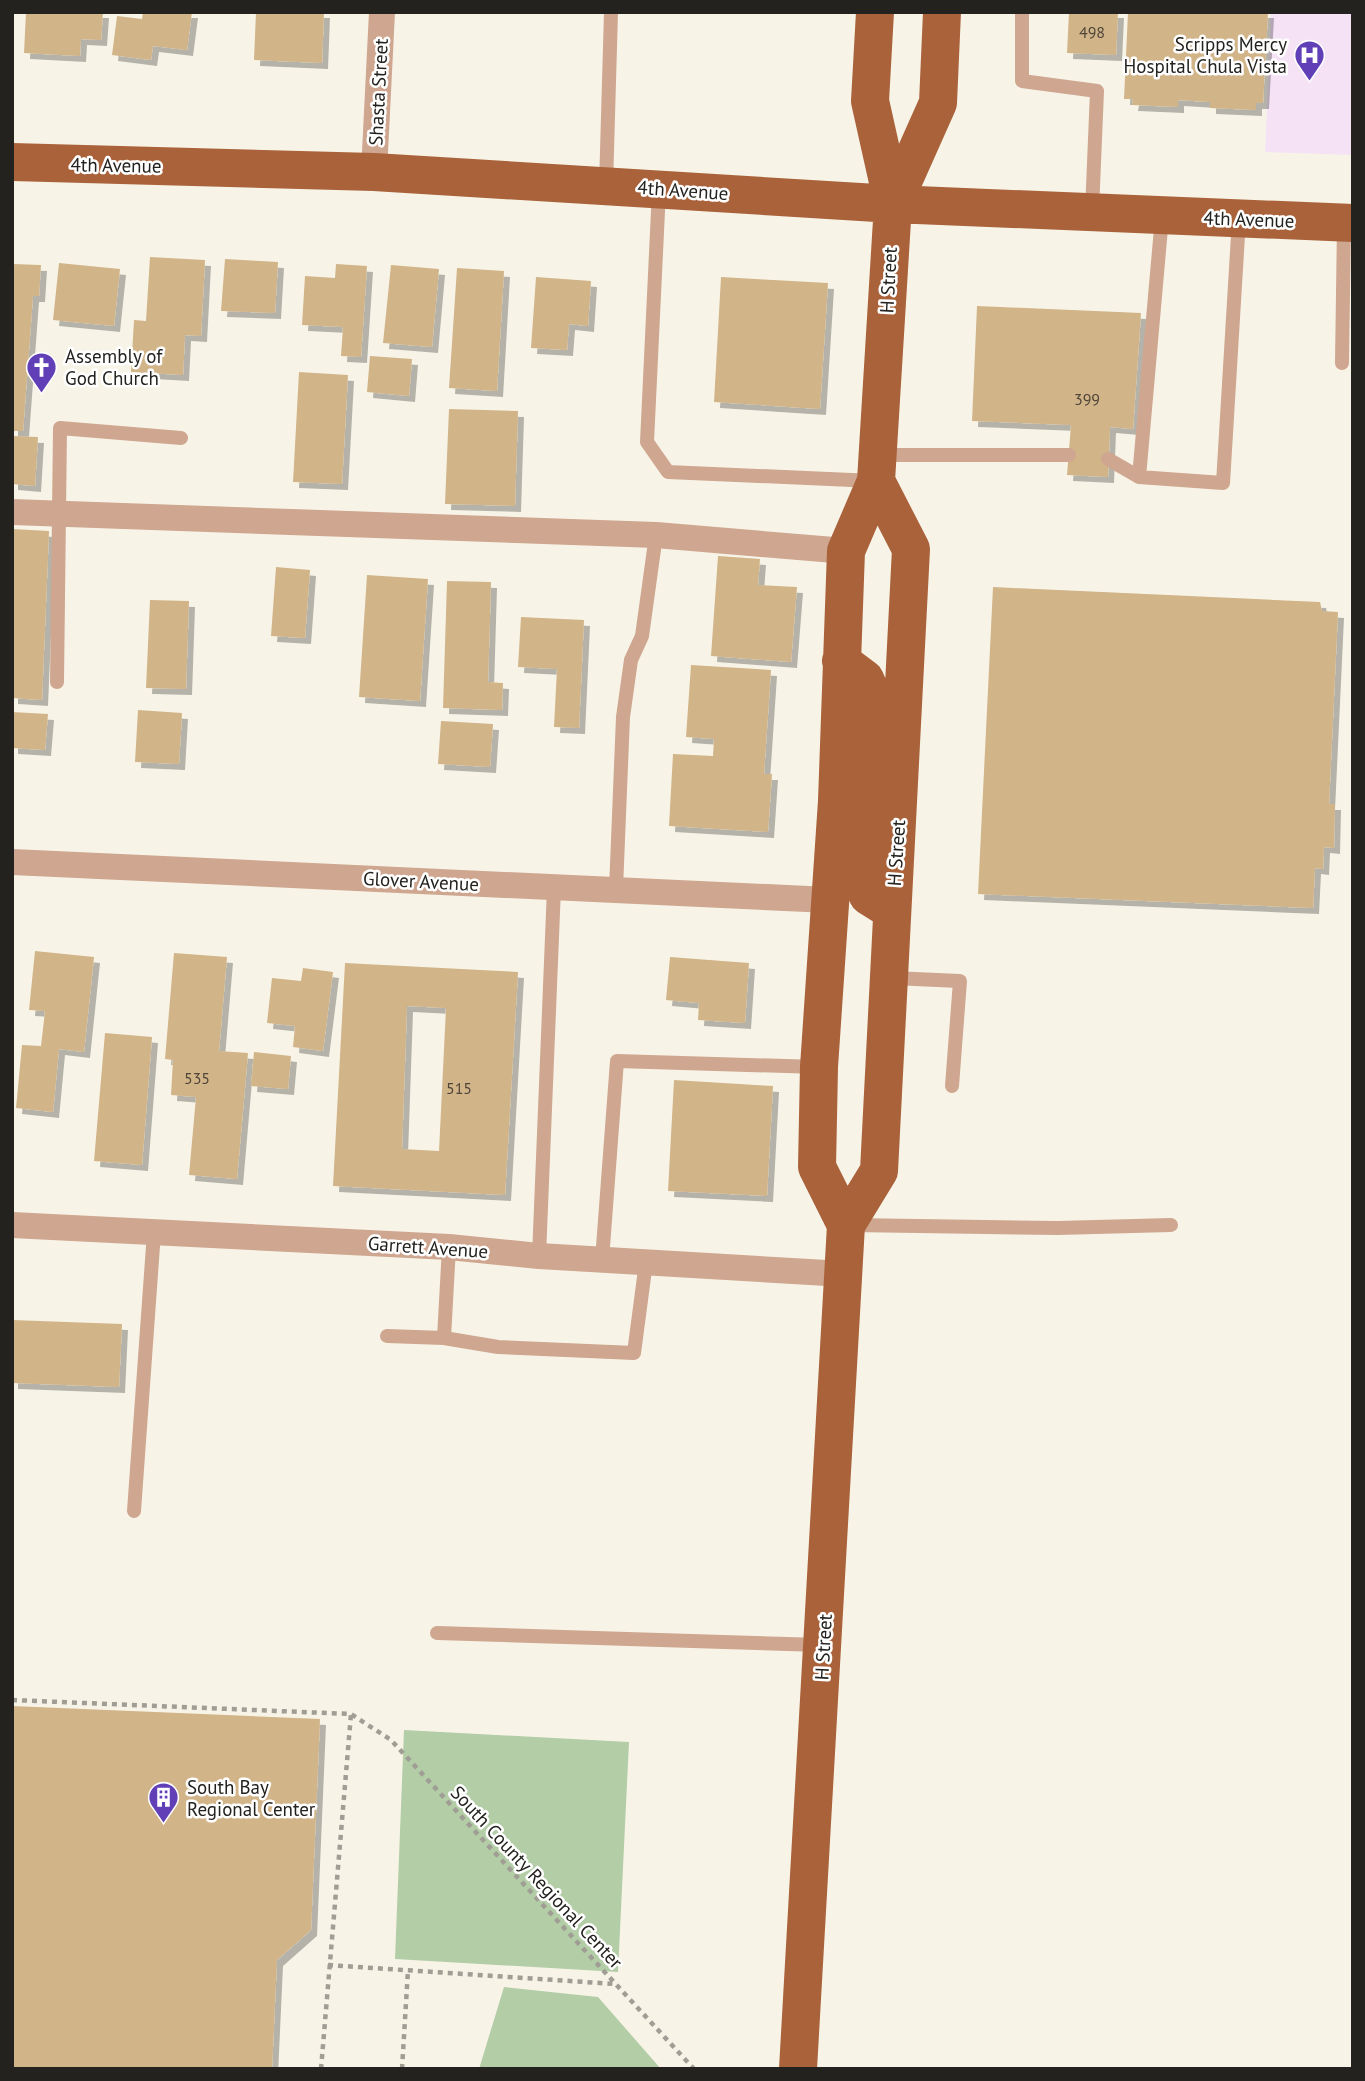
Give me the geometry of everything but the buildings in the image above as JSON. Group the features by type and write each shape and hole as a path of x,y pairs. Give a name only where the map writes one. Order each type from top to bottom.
{"main road":[{"name":"H Street","path":"799,2069 846,1225 817,1167 819,1067 846,551 877,468 893,204 870,101 874,12"},
{"name":"H Street","path":"893,204 938,103 942,12"},
{"name":"4th Avenue","path":"12,162 374,172 893,204 1349,223"},
{"name":"H Street","path":"846,1225 879,1171 911,549 877,468"},
{"path":"841,662 865,679 871,693 863,885 876,904 892,911"}],"street":[{"name":"Shasta Street","path":"374,172 382,12"},
{"path":"12,512 656,535 846,551"},
{"name":"Glover Avenue","path":"12,862 829,900"},
{"name":"Garrett Avenue","path":"12,1225 449,1247 539,1256 844,1274"}],"lane":[{"path":"606,186 611,12"},
{"path":"1022,12 1022,81 1097,90 1092,212"},
{"path":"659,189 647,442 668,472 877,468 1069,455"},
{"path":"1139,477 1163,215"},
{"path":"1108,459 1139,477 1223,483 1239,218"},
{"path":"1342,363 1349,223"},
{"path":"57,682 60,428 181,438"},
{"path":"617,890 623,717 631,660 642,636 656,535"},
{"path":"539,1256 554,887"},
{"path":"888,978 960,981 953,1086"},
{"path":"602,1260 617,1061 819,1067"},
{"path":"846,1225 1171,1225"},
{"path":"134,1511 154,1232"},
{"path":"444,1338 449,1247"},
{"path":"387,1336 444,1338 498,1347 634,1353 646,1262"},
{"path":"437,1633 823,1645"}],"path":[{"path":"12,1700 351,1714 321,2069"},
{"name":"South County Regional Center","path":"351,1714 391,1740 694,2069"},
{"path":"328,1965 616,1984"},
{"path":"402,2069 408,1970"}],"shaded area":[{"name":"Scripps Mercy Hospital Chula Vista","path":"1271,12 1353,12 1353,155 1265,152"}],"green space":[{"path":"404,1730 629,1742 618,1972 395,1959"},
{"path":"504,1987 598,1997 661,2069 479,2069"}],"place":[{"name":"Scripps Mercy Hospital Chula Vista","path":"1310,82"},
{"name":"Assembly of God Church","path":"42,394"},
{"name":"South Bay Regional Center","path":"164,1825"}]}
